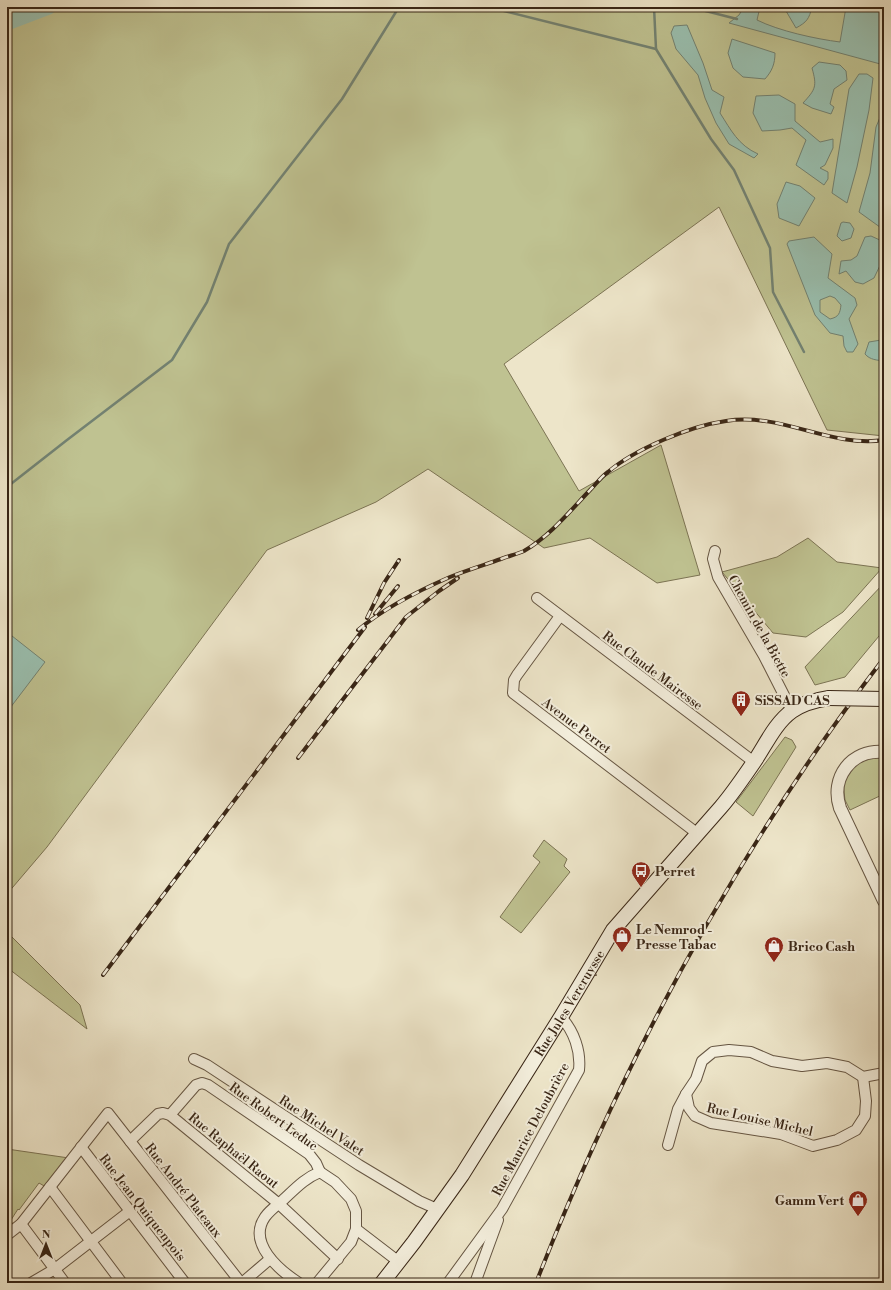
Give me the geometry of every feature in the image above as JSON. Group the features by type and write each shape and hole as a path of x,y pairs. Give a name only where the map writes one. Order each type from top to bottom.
{"main road":[{"name":"Rue Jules Vercruysse","path":"382,1283 462,1175 561,1017 613,930 721,807 754,762 780,722 792,711 811,702 829,698 884,699"}],"street":[{"name":"Chemin de la Biette","path":"714,551 713,559 718,577 764,656 792,711"},
{"name":"Rue Claude Mairesse","path":"537,598 754,762"},
{"name":"Avenue Perret","path":"560,616 516,675 513,693 698,834"},
{"path":"884,752 870,752 861,755 852,761 841,776 837,798 842,813 884,901"},
{"name":"Rue Maurice Deloubrière","path":"502,1209 579,1070 580,1059 574,1037 566,1022 561,1017"},
{"path":"668,1145 678,1109 696,1079 702,1061 713,1052 729,1050 751,1052 772,1061 802,1066 827,1063 847,1067 863,1077 884,1073"},
{"name":"Rue Michel Valet","path":"194,1059 207,1065 359,1165 419,1201 437,1209"},
{"name":"Rue Louise Michel","path":"686,1094 689,1108 694,1116 711,1123 781,1134 813,1146 836,1140 856,1130 865,1116 866,1101 863,1077"},
{"name":"Rue Robert Leduc","path":"170,1115 196,1085 202,1083 208,1085 309,1154 316,1163 320,1172"},
{"name":"Rue André Plateaux","path":"81,1147 108,1113 241,1283"},
{"name":"Rue Raphaël Raout","path":"130,1141 158,1114 163,1113 170,1115 279,1204 265,1217 259,1233 263,1247 270,1259 287,1275 299,1283"},
{"path":"7,1235 21,1224 81,1147"},
{"name":"Rue Jean Quiquenpois","path":"81,1147 185,1283"},
{"path":"317,1283 338,1259 351,1242 356,1229 356,1211 351,1199 335,1182 320,1172 303,1181 279,1204 338,1259"},
{"path":"50,1187 122,1283"},
{"path":"448,1283 502,1209"},
{"path":"475,1283 502,1209"},
{"path":"31,1283 55,1269 130,1211"},
{"path":"21,1224 65,1283"},
{"path":"356,1229 399,1262"},
{"path":"241,1283 270,1259"}],"shaded area":[{"path":"7,7 884,7 884,436 827,430 719,207 504,364 579,491 661,445 700,575 657,583 590,538 544,548 428,469 376,502 267,550 47,847 7,894"},
{"path":"744,7 760,7 757,20 776,28 809,37 840,42 846,7 884,7 884,65 729,23 739,15"},
{"path":"787,7 812,7 807,20 796,28 786,11"},
{"path":"687,25 703,63 712,90 724,97 720,113 740,142 758,154 754,158 729,144 716,123 705,98 698,75 676,49 671,33 674,26"},
{"path":"732,39 775,53 773,67 765,79 743,77 733,68 728,53"},
{"path":"819,62 840,65 846,71 847,80 834,89 830,104 834,107 831,114 812,108 803,103 813,91 815,79 812,68"},
{"path":"859,74 867,74 873,78 869,110 857,167 847,203 832,193 849,89"},
{"path":"779,95 795,104 795,121 820,142 833,139 833,148 825,165 820,168 828,172 828,179 824,185 796,165 806,140 792,128 762,131 753,113 756,96"},
{"path":"884,108 884,192 882,202 884,207 884,230 859,212 870,173 876,127"},
{"path":"786,182 800,186 815,198 799,226 779,218 777,204"},
{"path":"841,223 850,223 854,229 851,238 842,241 837,236"},
{"path":"871,236 882,241 884,245 884,257 874,278 863,284 855,282 846,271 839,274 841,261 851,260 857,256 865,237"},
{"path":"814,237 832,254 828,278 855,298 857,305 849,319 858,344 853,352 847,352 844,346 843,336 830,333 815,315 787,244 789,241","holes":["830,296 835,298 841,305 840,310 837,316 830,319 820,312 820,300"]},
{"path":"882,328 884,328 884,361 871,359 865,354 869,342 881,340"},
{"path":"808,538 837,562 882,568 843,612 806,637 773,633 722,572 777,557"},
{"path":"884,583 884,630 845,677 815,685 805,667"},
{"path":"7,632 45,662 7,712"},
{"path":"785,737 792,740 796,747 753,816 736,802"},
{"path":"884,757 884,794 850,810 845,800 843,783 852,766 866,758"},
{"path":"544,840 567,859 564,866 570,872 521,933 500,917 540,862 533,856"},
{"path":"7,932 80,1005 87,1029 9,969 7,970"},
{"path":"7,1149 69,1158 46,1187 39,1183 19,1210 18,1209 11,1220 13,1226 7,1230"}],"waterway":[{"path":"7,23 49,7"},
{"path":"7,487 172,360 207,302 229,244 342,99 399,7"},
{"path":"488,7 656,49"},
{"path":"654,7 656,49 711,139 734,170 770,248 773,292 804,352"},
{"path":"690,7 737,19"}],"railway":[{"path":"358,630 390,607 426,588 456,574 524,551 551,531 603,476 619,463 648,447 680,433 726,421 747,420 767,421 844,439 864,441 884,440"},
{"path":"367,618 384,583 399,560"},
{"path":"298,758 406,617 458,578"},
{"path":"375,614 398,586"},
{"path":"103,975 365,627"},
{"path":"536,1283 570,1200 607,1118 646,1037 688,958 733,880 780,804 831,730 884,658"}],"place":[{"name":"SiSSAD CAS","path":"741,717"},
{"name":"Perret","path":"641,888"},
{"name":"Le Nemrod - Presse Tabac","path":"622,953"},
{"name":"Brico Cash","path":"774,963"},
{"name":"Gamm Vert","path":"858,1217"}]}
